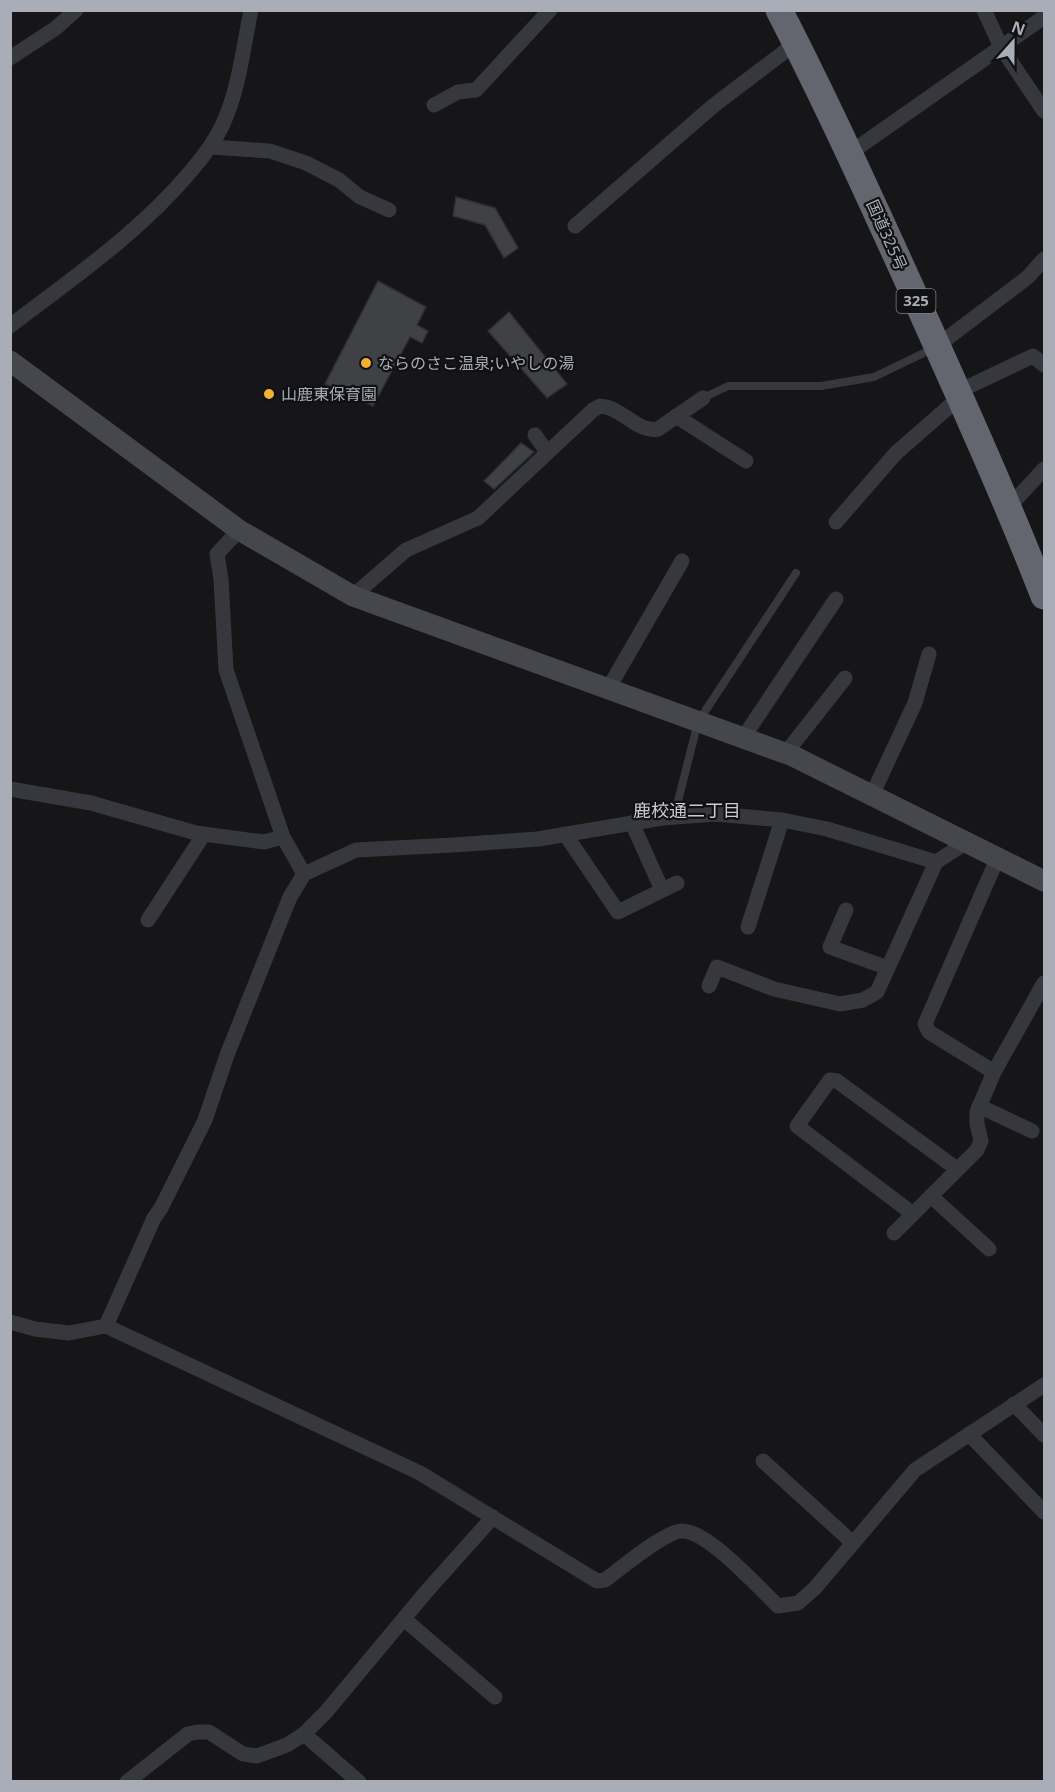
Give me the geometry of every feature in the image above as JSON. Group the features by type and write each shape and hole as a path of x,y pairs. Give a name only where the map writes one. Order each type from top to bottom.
{"highway":[{"name":"国道325号","path":"778,10 850,153 1043,586"}],"street":[{"path":"10,58 56,28 76,10"},
{"path":"10,326 102,256 171,194 211,147 233,98 251,10"},
{"path":"434,105 458,92 476,90 550,10"},
{"path":"984,10 1002,47 1039,89 1044,111"},
{"path":"850,153 1044,17"},
{"path":"575,226 713,106 796,43"},
{"path":"211,147 270,151 306,163 339,180 360,196 389,210"},
{"path":"937,346 1028,277 1044,259"},
{"path":"836,522 896,453 958,395 1033,356 1044,365"},
{"path":"10,361 239,530 353,596 785,753 1044,881"},
{"path":"353,596 406,550 478,518 547,452 600,406 612,408 651,430 658,429 703,398"},
{"path":"676,416 746,461"},
{"path":"535,435 547,452"},
{"path":"1007,509 1044,469"},
{"path":"239,530 217,554 221,579 226,670 283,837 304,874"},
{"path":"608,689 682,561"},
{"path":"743,738 836,599"},
{"path":"872,795 915,703 928,654"},
{"path":"785,753 845,678"},
{"path":"10,789 91,803 204,834 264,842 283,837"},
{"path":"106,1326 154,1218 205,1120 227,1055 290,897 304,874 356,850 538,839 632,823 716,813 782,820 826,829 936,862"},
{"path":"748,927 782,820"},
{"path":"632,823 662,891"},
{"path":"148,920 204,834"},
{"path":"565,834 618,912 677,883"},
{"path":"709,986 717,967 774,988 840,1004 863,1000 877,992 936,862 967,842"},
{"path":"994,1072 929,1032 925,1024 998,857"},
{"path":"846,910 830,947 888,968"},
{"path":"894,1233 977,1150 981,1141 977,1124 979,1106 994,1072 1042,993"},
{"path":"913,1214 797,1126 830,1080 837,1081 957,1169"},
{"path":"979,1106 1032,1131"},
{"path":"931,1196 988,1249"},
{"path":"10,1322 35,1329 69,1333 106,1326 420,1473 597,1581 605,1580 653,1544 681,1530 697,1534 716,1547 778,1606 798,1603 815,1588 915,1470 1044,1384"},
{"path":"1014,1404 1044,1436"},
{"path":"969,1434 1044,1512"},
{"path":"763,1461 853,1543"},
{"path":"127,1782 188,1734 209,1732 243,1754 257,1756 287,1745 304,1734 326,1712 404,1618 493,1517"},
{"path":"404,1618 495,1697"},
{"path":"304,1734 359,1782"}],"lane":[{"path":"703,398 728,386 821,386 874,377 937,346"},
{"path":"674,817 698,722 796,573"}],"building":[{"path":"456,197 495,208 518,248 504,258 485,225 453,216"},
{"name":"ならのさこ温泉;いやしの湯","path":"378,281 426,307 417,325 428,331 422,343 410,337 373,406 325,384"},
{"path":"509,312 567,384 547,398 488,331"},
{"path":"521,443 534,452 494,489 484,481"}],"place":[{"name":"ならのさこ温泉;いやしの湯","path":"366,363"},
{"name":"山鹿東保育園","path":"269,394"}],"district":[{"name":"鹿校通二丁目","path":"687,811"}]}
